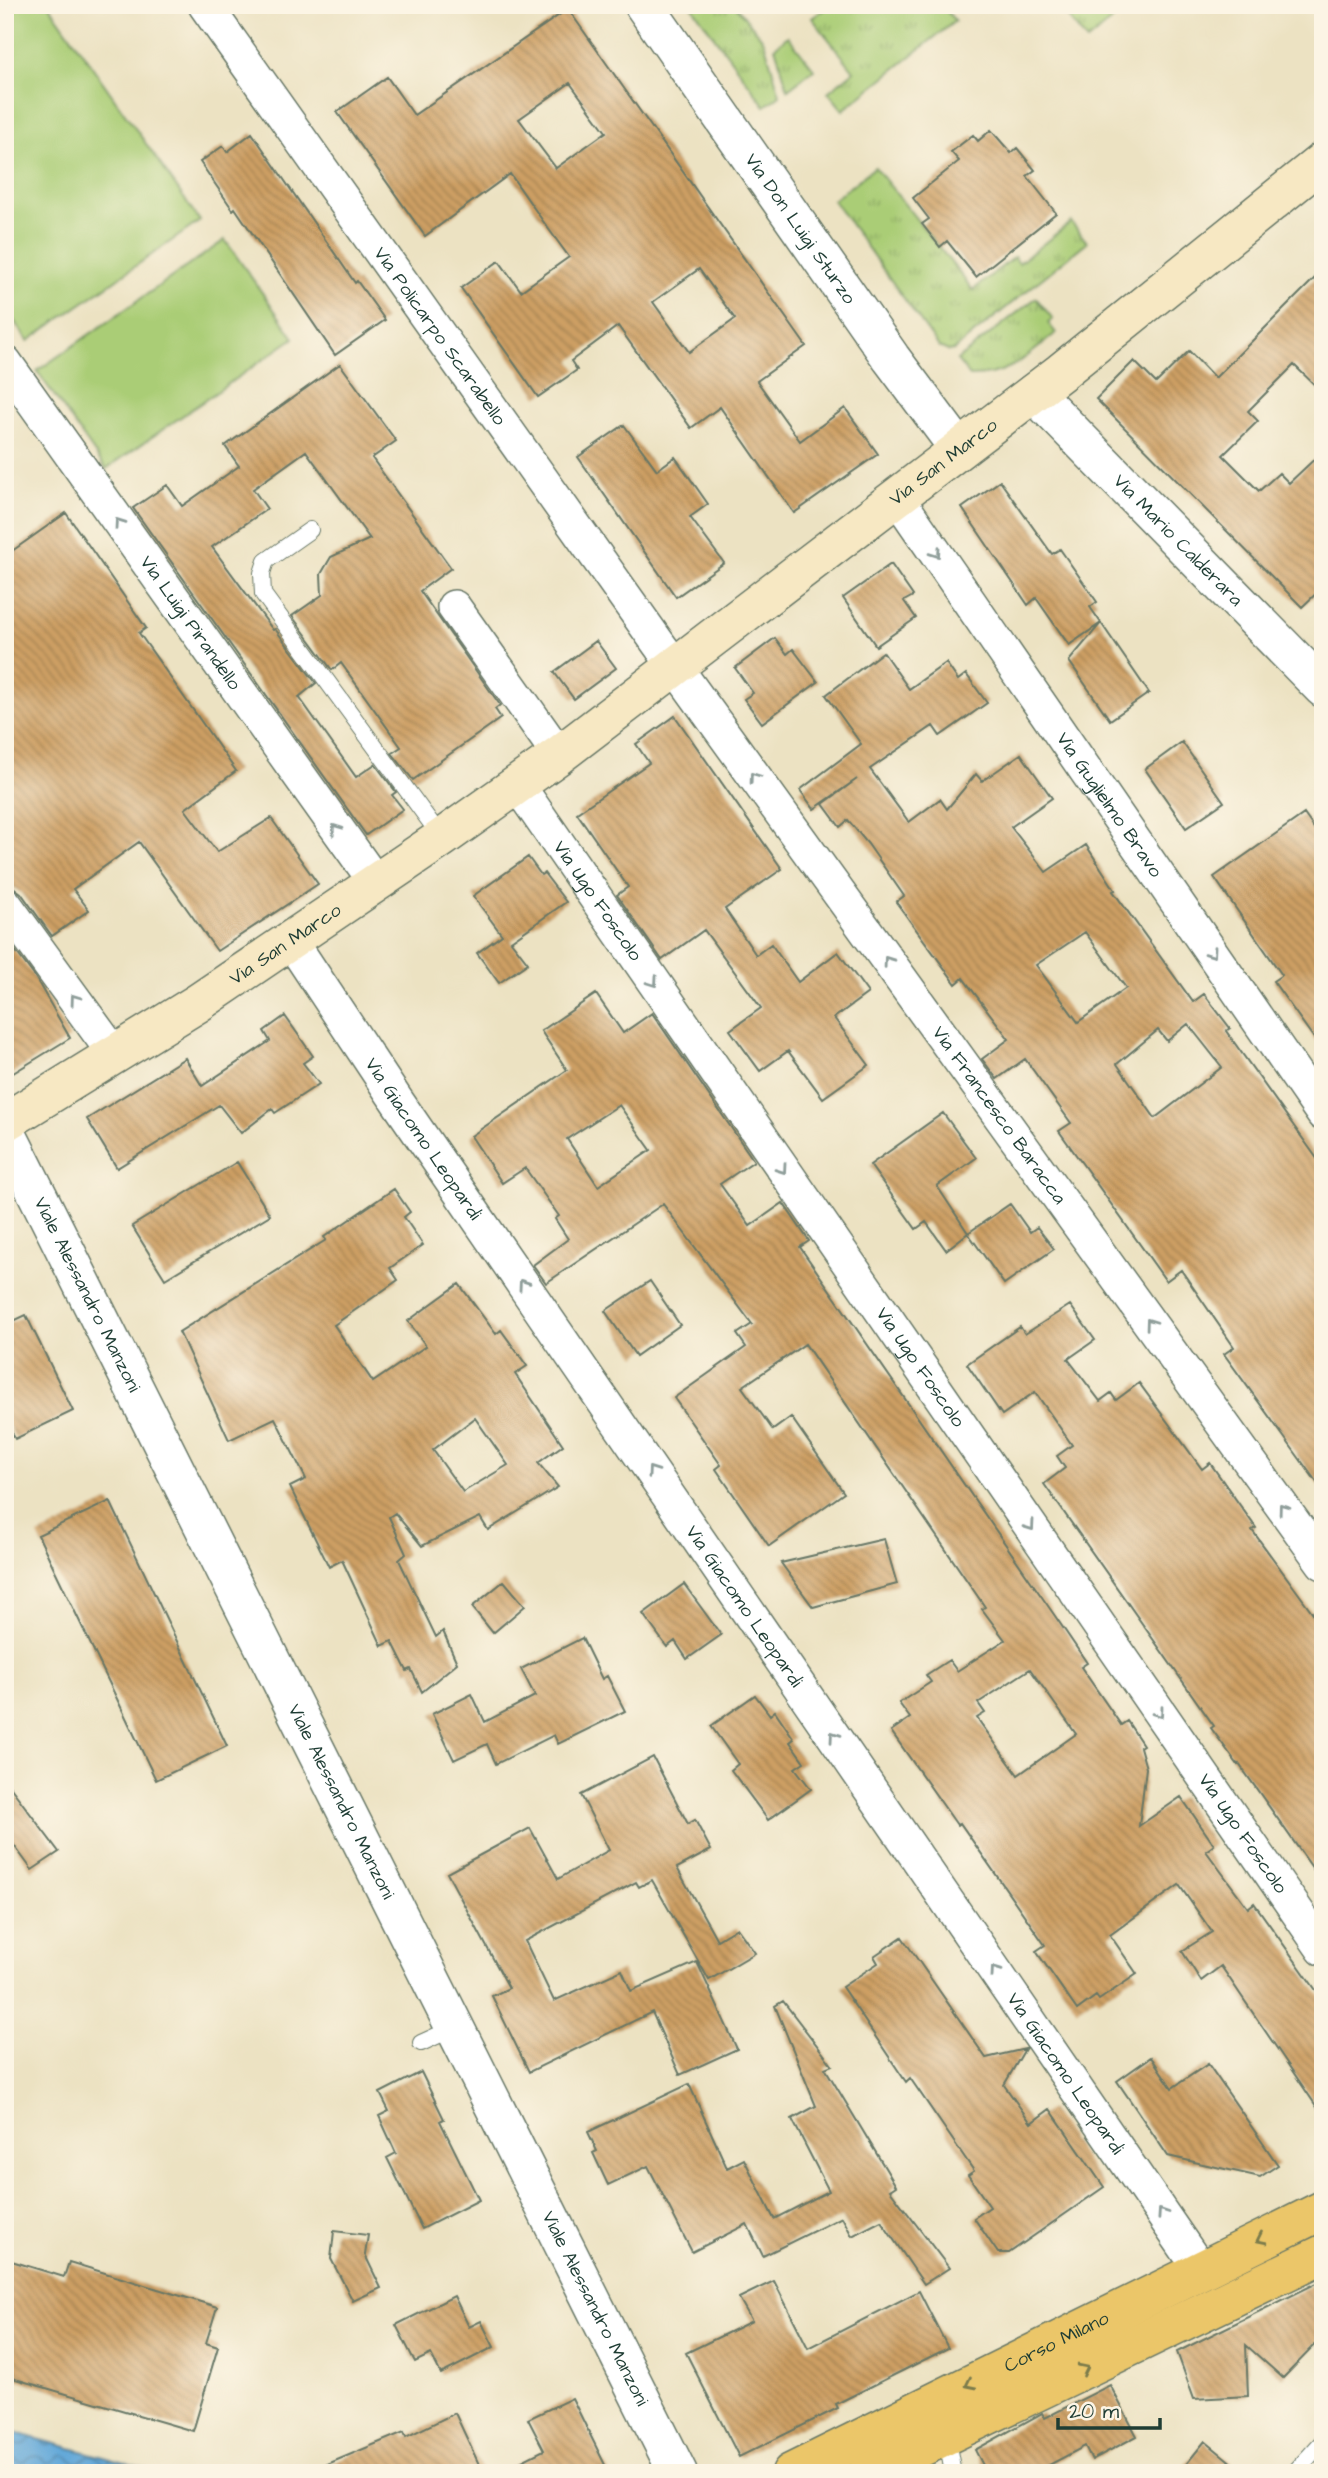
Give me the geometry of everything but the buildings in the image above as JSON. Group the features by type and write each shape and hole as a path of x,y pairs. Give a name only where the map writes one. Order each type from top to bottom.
{"main road":[{"name":"Via San Marco","path":"5,1122 291,941 559,755 1034,393 1323,162"},
{"name":"Corso Milano","path":"791,2473 1323,2210"},
{"name":"Corso Milano","path":"868,2473 1323,2254"}],"street":[{"name":"Via Policarpo Scarabello","path":"205,5 676,668"},
{"name":"Via Don Luigi Sturzo","path":"644,5 891,358 959,449"},
{"name":"Via Luigi Pirandello","path":"5,362 376,883"},
{"name":"Via Mario Calderara","path":"1034,393 1323,688"},
{"name":"Via Guglielmo Bravo","path":"897,497 1323,1114"},
{"path":"454,607 559,755"},
{"name":"Via Francesco Baracca","path":"676,668 1323,1563"},
{"name":"Via Ugo Foscolo","path":"517,785 1323,1949"},
{"path":"5,904 114,1055"},
{"name":"Via Giacomo Leopardi","path":"291,941 397,1101 1200,2269"},
{"name":"Viale Alessandro Manzoni","path":"5,1130 437,2036 678,2473"}],"lane":[{"path":"310,530 266,561 262,573 263,594 442,838"},
{"path":"946,2435 953,2473"},
{"path":"1294,2473 1323,2441"}],"green space":[{"path":"5,5 49,5 200,221 28,341 5,308"},
{"path":"691,5 735,5 764,41 780,95 765,106"},
{"path":"830,5 942,5 955,21 843,110 828,92 854,71 812,18"},
{"path":"1058,5 1131,5 1087,41"},
{"path":"788,36 814,69 788,89 775,47"},
{"path":"875,167 973,290 1014,257 1019,263 1071,222 1087,242 954,350 948,351 939,347 833,200"},
{"path":"225,240 294,338 106,469 37,371"},
{"path":"1036,298 1053,319 1048,323 1056,333 1027,357 1007,368 996,373 970,376 957,360"}],"water":[{"path":"5,2430 162,2473 5,2473"}]}
